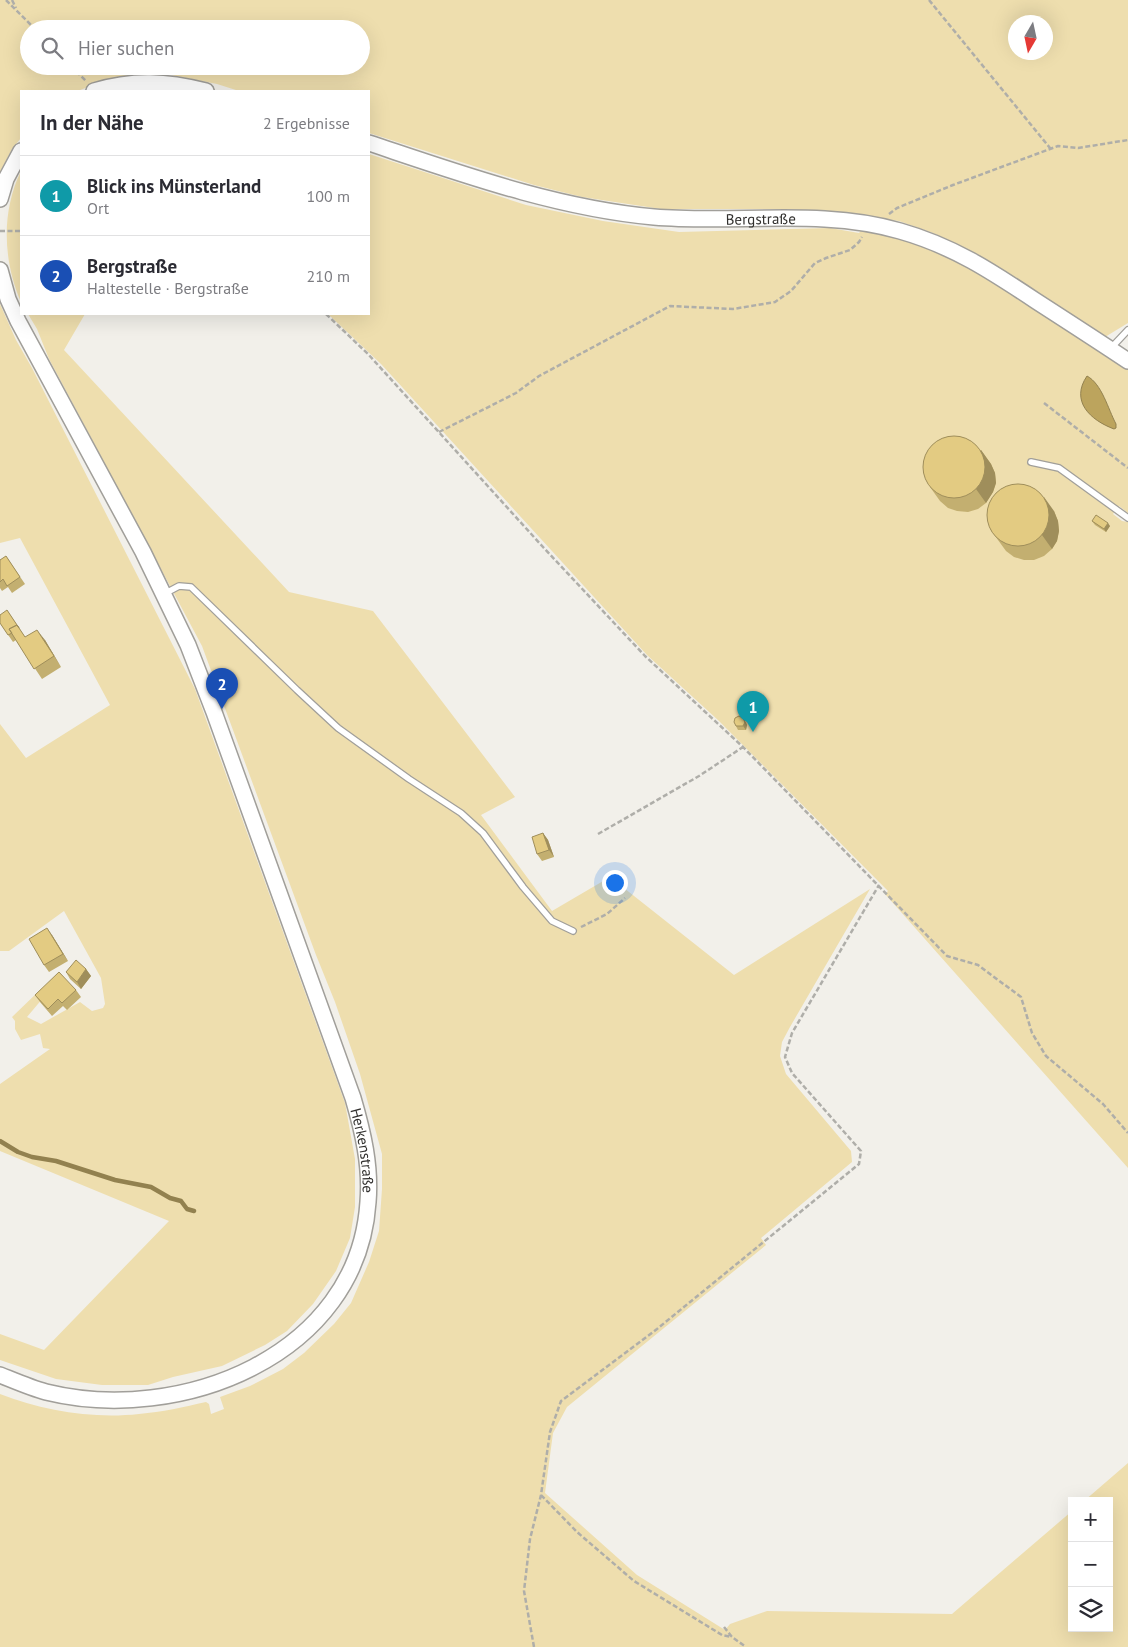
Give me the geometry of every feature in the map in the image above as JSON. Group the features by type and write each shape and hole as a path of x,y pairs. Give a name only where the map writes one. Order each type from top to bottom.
{"main road":[{"path":"100,90 132,83 149,82 167,83 201,90"},
{"name":"Bergstraße","path":"370,143 520,192 612,212 692,219 822,219 874,224 935,242 960,253 991,271 1128,361"},
{"path":"0,199 6,179 20,153"},
{"path":"0,270 8,299 18,321 117,502 164,594"},
{"name":"Herkenstraße","path":"0,1375 47,1392 102,1399 159,1397 195,1390 232,1378 262,1364 288,1347 312,1327 332,1302 348,1277 363,1233 368,1203 369,1174 360,1121 224,740 188,645 164,594"}],"lane":[{"path":"1110,349 1128,330"},
{"path":"1030,462 1059,468 1128,518"},
{"path":"164,594 179,586 191,587 338,728 409,779 462,813 483,833 552,921 573,931"}],"path":[{"path":"6,0 26,20"},
{"path":"12,0 17,10"},
{"path":"929,0 1050,149"},
{"path":"80,75 94,90"},
{"path":"439,432 516,393 538,376 670,306 733,309 775,302 792,291 815,264 850,250 874,224 897,208 1058,146 1078,148 1128,140"},
{"path":"0,231 20,232"},
{"path":"327,315 368,354 645,656 743,747 947,956 978,965 1021,997 1032,1033 1046,1056 1103,1104 1128,1133"},
{"path":"1044,403 1128,468"},
{"path":"598,834 699,776 743,747"},
{"path":"534,1647 524,1591 530,1538 541,1496 550,1432 561,1401 657,1329 859,1164 861,1150 792,1073 785,1057 792,1033 879,885"},
{"path":"573,931 607,914 625,898"},
{"path":"541,1496 577,1532 634,1581 722,1635 732,1637"},
{"path":"724,1627 732,1637 746,1647"}],"shaded area":[{"path":"0,0 1128,0 1128,323 1105,337 971,251 933,233 899,221 787,209 661,209 582,197 534,185 370,133 370,90 236,90 217,84 171,75 132,76 102,81 80,90 20,90 20,139 12,149 0,172"},
{"path":"370,154 526,205 603,221 679,232 830,228 859,233 863,228 930,246 996,282 1128,369 1128,513 1119,506 1113,514 1122,521 1128,522 1128,1168 885,894 888,891 719,721 647,655 381,364 329,315 370,315"},
{"path":"20,174 20,299 11,270 7,237 7,220"},
{"path":"0,304 16,340 195,689 345,1103 355,1159 355,1207 350,1238 336,1271 313,1304 287,1331 265,1345 222,1366 173,1377 148,1385 102,1385 56,1379 0,1360 0,1334 44,1350 169,1221 0,1151 0,1084 50,1049 43,1048 40,1034 21,1040 15,1029 15,1021 12,1017 40,990 59,979 27,1017 41,1024 80,1002 92,1011 103,1008 105,1004 101,978 64,911 9,951 0,951 0,724 26,758 110,705 20,538 0,543"},
{"path":"29,315 84,315 64,350 289,592 373,611 515,797 481,815 552,911 610,877 734,975 870,889 790,1027 782,1042 780,1056 786,1074 851,1151 852,1162 761,1238 766,1245 567,1407 553,1433 545,1493 637,1575 725,1630 730,1624 767,1611 952,1614 1068,1514 1068,1632 1113,1632 1113,1497 1089,1497 1128,1463 1128,1647 0,1647 0,1394 33,1405 86,1414 139,1414 165,1411 206,1402 209,1404 211,1414 224,1409 220,1397 250,1386 283,1369 304,1353 334,1324 351,1303 369,1262 379,1231 382,1189 382,1154 360,1074 202,646 49,359 37,329"},
{"path":"1087,376 1101,391 1116,424 1116,428 1105,425 1090,415 1085,409 1081,394 1082,385"}],"building":[{"path":"948,436 960,436 976,445 983,455 985,467 983,479 976,489 960,498 948,498 937,493 928,484 923,473 923,461 928,450 937,441"},
{"path":"1012,484 1024,484 1040,493 1047,503 1049,515 1047,527 1040,537 1024,546 1012,546 1001,541 992,532 987,521 987,509 992,498 1001,489"},
{"path":"1096,515 1108,523 1104,529 1092,521"},
{"path":"6,556 20,577 7,586 3,579 0,582 0,560"},
{"path":"7,610 17,625 9,629 12,633 8,635 0,623 0,615"},
{"path":"17,625 25,637 37,630 54,656 34,669 9,629"},
{"path":"739,716 745,722 743,726 736,726 734,722 735,718"},
{"path":"543,833 549,850 537,854 532,837"},
{"path":"47,928 63,954 44,965 29,939"},
{"path":"76,960 86,969 77,982 66,972"},
{"path":"59,972 76,990 62,1003 58,999 48,1009 35,995"}],"waterway":[{"path":"0,1141 18,1152 32,1157 56,1161 115,1180 151,1187 170,1198 181,1201 187,1209 194,1211"}],"place":[{"name":"Bergstraße","path":"222,709"},
{"name":"Blick ins Münsterland","path":"753,732"}]}
